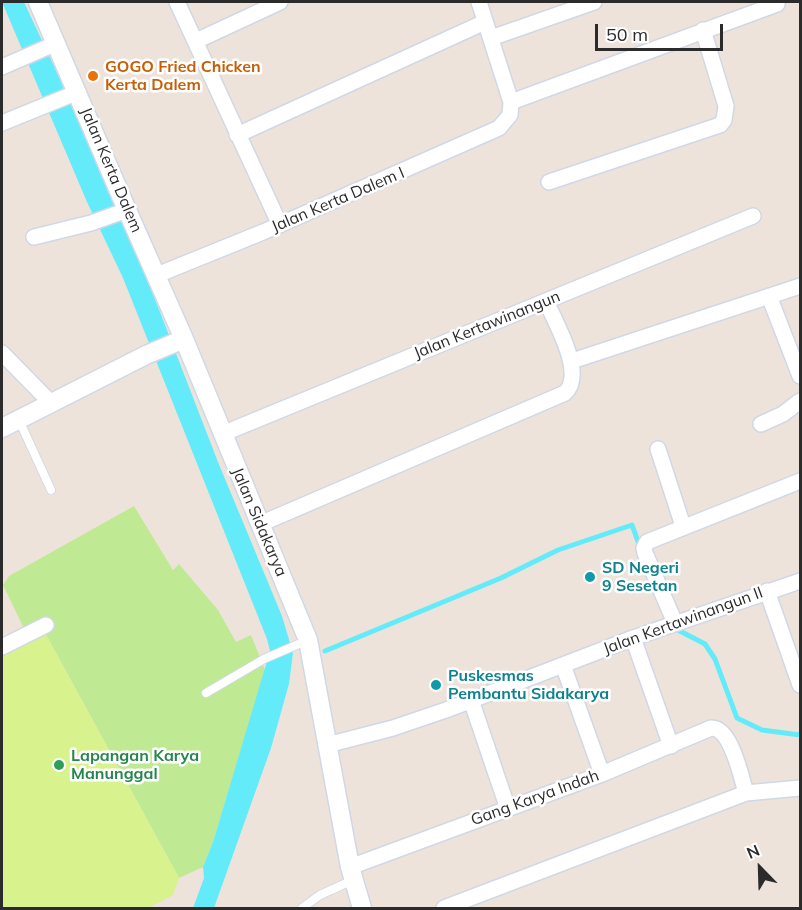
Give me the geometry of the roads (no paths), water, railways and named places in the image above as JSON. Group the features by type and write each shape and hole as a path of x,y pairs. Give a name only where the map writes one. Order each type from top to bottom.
{"street":[{"name":"Jalan Kerta Dalem","path":"38,2 52,45 75,93 124,211 157,275 179,340"},
{"path":"177,2 280,225"},
{"path":"196,42 280,2"},
{"path":"479,2 511,108 703,30 777,4"},
{"path":"491,38 594,2"},
{"path":"237,135 485,22"},
{"path":"549,182 720,125 724,120 726,105 703,30"},
{"path":"9,64 52,45"},
{"path":"2,123 75,93"},
{"name":"Jalan Kerta Dalem I","path":"157,275 280,225 494,131 504,124 511,108"},
{"path":"34,237 91,223 124,211"},
{"name":"Jalan Kertawinangun","path":"222,434 753,216"},
{"path":"572,361 801,286"},
{"path":"769,296 801,376"},
{"path":"260,524 565,393 572,384 572,361 546,300"},
{"path":"2,428 179,340"},
{"name":"Jalan Sidakarya","path":"179,340 260,524 302,642 327,745 352,873 362,909"},
{"path":"2,353 51,403"},
{"path":"762,424 783,414 801,401"},
{"path":"658,449 683,526"},
{"path":"675,623 644,548 647,542 801,481"},
{"name":"Jalan Kertawinangun II","path":"327,745 393,728 633,638 801,581"},
{"path":"767,591 801,686"},
{"path":"2,647 46,625"},
{"path":"633,638 671,746"},
{"path":"563,664 602,774"},
{"path":"471,700 508,809"},
{"name":"Gang Karya Indah","path":"352,873 508,809 602,774 711,728 719,729 730,743 746,793"},
{"path":"444,909 746,793 801,788"}],"lane":[{"path":"19,420 51,490"},
{"path":"206,693 264,659 302,642"},
{"path":"302,909 352,873"}],"water":[{"path":"2,2 24,2 103,171 218,462 282,616 293,653 289,684 271,748 214,908 193,908 204,878 203,867 213,842 270,651 123,278 87,202"}],"waterway":[{"path":"325,651 501,578 558,550 632,525 640,547"},
{"path":"674,628 705,644 715,659 737,718 762,730 800,735"}],"place":[{"name":"GOGO Fried Chicken Kerta Dalem","path":"93,76"},
{"name":"SD Negeri 9 Sesetan","path":"590,577"},
{"name":"Puskesmas Pembantu Sidakarya","path":"436,685"},
{"name":"Lapangan Karya Manunggal","path":"59,765"}]}
